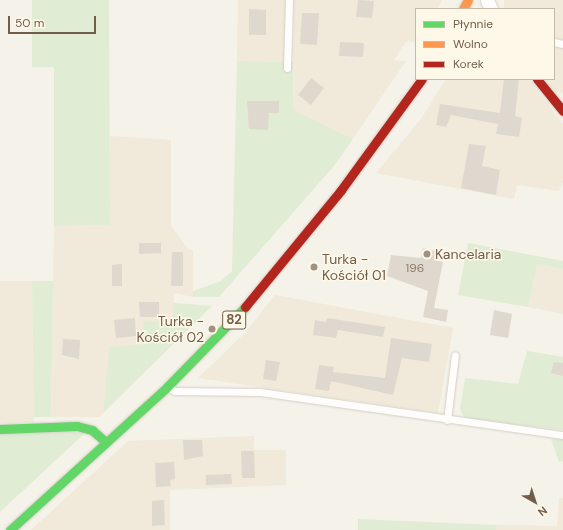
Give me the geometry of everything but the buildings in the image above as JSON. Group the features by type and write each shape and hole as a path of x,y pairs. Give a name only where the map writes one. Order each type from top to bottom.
{"main road":[{"name":"82","path":"10,530 167,387 270,279 383,136 421,80"},
{"path":"538,80 563,111"},
{"path":"0,429 76,426 92,430 106,442"}],"lane":[{"path":"287,68 288,0"},
{"path":"447,420 455,354"},
{"path":"167,387 175,391 260,392 447,420 563,435"}],"shaded area":[{"path":"238,0 285,0 284,62 237,61"},
{"path":"294,0 442,0 438,8 415,8 415,42 406,41 394,60 406,61 353,139 293,110"},
{"path":"504,0 563,0 563,40 555,38 555,8 504,8"},
{"path":"555,44 563,46 563,93 555,92 546,80 555,80"},
{"path":"445,80 530,80 563,124 563,182 559,191 517,185 514,199 376,173 421,119"},
{"path":"110,136 171,140 171,226 189,250 193,250 193,297 174,293 174,320 144,344 109,347 103,413 99,417 51,417 54,226 110,225"},
{"path":"537,264 563,269 563,314 528,307"},
{"path":"0,281 32,281 34,422 0,423"},
{"path":"275,295 453,328 438,413 198,378 245,333"},
{"path":"254,436 254,450 286,450 286,485 170,490 170,530 31,530 128,441"},
{"path":"559,498 563,498 563,530 496,530 496,525 557,526"}],"green space":[{"path":"32,0 109,0 110,225 54,226 54,67 32,67"},
{"path":"237,61 293,62 293,110 353,139 334,166 219,297 193,297 193,291 221,281 232,271"},
{"path":"468,243 563,261 563,269 537,264 528,307 458,295"},
{"path":"32,281 53,281 51,417 34,417"},
{"path":"174,303 212,306 103,413 109,347 144,344 143,322 173,320"},
{"path":"527,351 563,357 563,430 465,419 460,409 465,378 518,384"},
{"path":"86,432 0,512 0,433"},
{"path":"551,439 563,439 563,461 559,462"},
{"path":"358,519 496,525 496,530 358,530"}],"traffic: fast":[{"path":"10,530 167,387 245,307"},
{"path":"0,429 77,426 92,430 106,442"}],"traffic: slow":[{"path":"464,8 468,0"}],"traffic: jam":[{"path":"245,307 341,190 421,80"},
{"path":"538,80 563,111"}],"place":[{"name":"Kancelaria","path":"427,254"},
{"name":"Turka - Kościół 01","path":"314,267"},
{"name":"Turka - Kościół 02","path":"212,329"}]}
